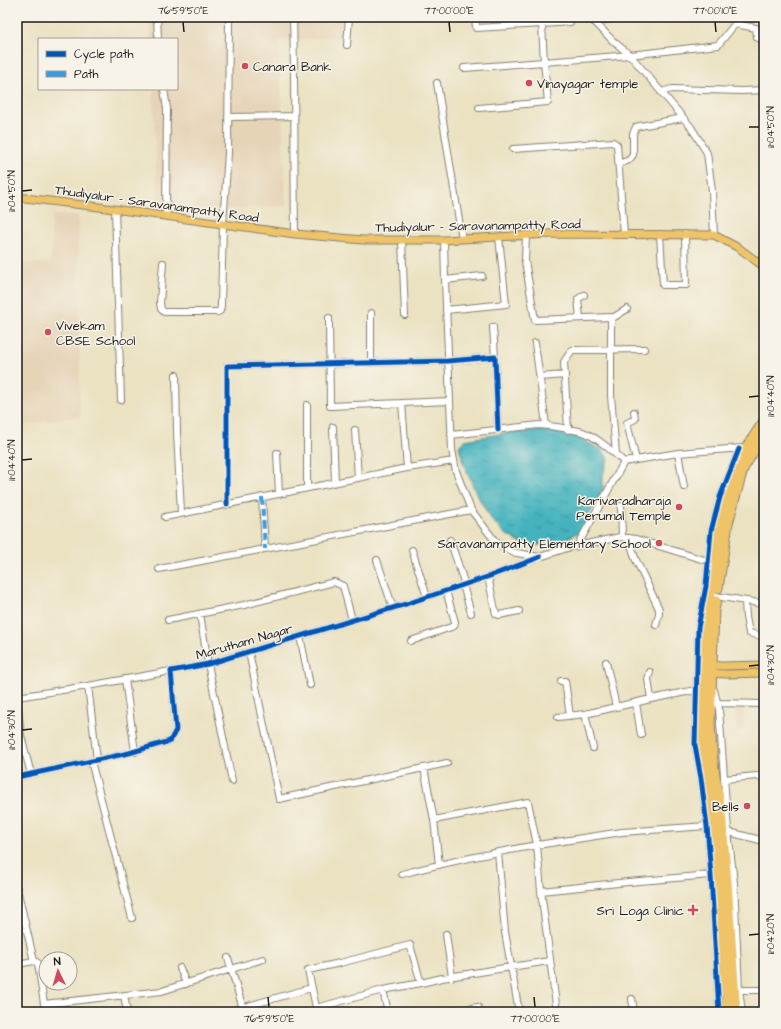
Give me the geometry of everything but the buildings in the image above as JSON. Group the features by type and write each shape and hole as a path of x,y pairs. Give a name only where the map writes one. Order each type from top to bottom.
{"highway":[{"path":"708,671 705,634 712,562 720,523 733,474 742,448 764,421"},
{"path":"736,1012 727,882 703,745 701,722 714,610 728,523 743,469 764,434"},
{"path":"718,829 728,1012"}],"main road":[{"name":"Thudiyalur - Saravanampatty Road","path":"17,197 295,234 363,240 444,240 549,234 714,235 739,248 764,266"},
{"path":"708,671 722,666 764,665"},
{"path":"708,671 726,674 764,673"}],"street":[{"path":"157,17 158,38"},
{"path":"163,263 160,303 161,309 164,312 218,312 220,310 228,153 229,17"},
{"path":"293,17 295,234"},
{"path":"347,45 349,17"},
{"path":"475,17 476,28 542,20 570,22"},
{"path":"592,19 619,17"},
{"path":"464,68 630,55 718,45 739,17"},
{"path":"592,19 613,41 630,55 691,127 707,153 712,192 714,235"},
{"path":"478,108 548,102 542,20"},
{"path":"735,24 756,28 757,36 764,42"},
{"path":"438,84 462,239"},
{"path":"661,92 672,89 742,91 764,90"},
{"path":"164,90 167,109 166,216"},
{"path":"228,117 294,116"},
{"path":"619,164 629,160 633,155 633,134 636,127 683,118"},
{"path":"513,150 613,142 618,144 624,234"},
{"path":"115,209 121,400"},
{"path":"660,234 663,286 686,284 685,234"},
{"path":"526,235 524,261 535,320 611,317 611,319"},
{"path":"446,310 506,304 498,237"},
{"path":"402,240 405,315"},
{"path":"444,240 451,435 456,471 471,510 495,541 512,552 540,557"},
{"path":"445,280 482,276"},
{"path":"580,318 578,299 584,295"},
{"path":"611,319 627,309"},
{"path":"371,313 372,363"},
{"path":"329,318 330,406 450,401"},
{"path":"611,319 611,396 616,454"},
{"path":"493,328 498,430"},
{"path":"535,343 546,426"},
{"path":"568,430 564,362 572,350 644,349"},
{"path":"227,504 227,366 448,361 495,357"},
{"path":"176,375 181,513"},
{"path":"540,377 565,376"},
{"path":"402,403 407,468"},
{"path":"307,405 307,488"},
{"path":"634,412 635,419 627,423 636,460"},
{"path":"451,435 539,425 546,426 584,433 616,454 624,462"},
{"path":"333,427 335,482"},
{"path":"355,430 358,478"},
{"path":"624,462 678,453 742,448"},
{"path":"277,453 279,494"},
{"path":"678,453 684,487"},
{"path":"165,517 407,468 454,461"},
{"path":"577,546 624,462"},
{"path":"262,497 265,549"},
{"path":"621,506 622,537"},
{"path":"159,569 471,510"},
{"name":"Marutham Nagar","path":"17,698 208,664 446,591 567,548 622,537 636,539 712,562"},
{"path":"629,538 635,558 659,608 660,614 656,625"},
{"path":"450,540 471,613"},
{"path":"412,550 427,597"},
{"path":"377,560 393,608"},
{"path":"712,562 698,628 695,745 701,778 734,883 739,990 742,1012"},
{"path":"488,577 496,614 518,611"},
{"path":"168,620 244,604 334,582 343,586 352,620"},
{"path":"411,641 454,626 455,622 446,591"},
{"path":"716,596 764,604"},
{"path":"745,602 749,633 764,637"},
{"path":"200,614 208,664 232,781"},
{"path":"300,636 310,685"},
{"path":"249,652 279,799 447,763"},
{"path":"606,662 616,707"},
{"path":"17,777 135,752 170,741 176,730 171,671"},
{"path":"708,671 719,709 724,779 711,876 719,1012"},
{"path":"650,672 648,679 651,699"},
{"path":"125,679 135,752"},
{"path":"561,681 565,681 570,716"},
{"path":"88,686 94,761 132,918"},
{"path":"558,717 585,714 696,690"},
{"path":"17,698 21,736 31,774"},
{"path":"636,703 642,735"},
{"path":"717,703 764,704"},
{"path":"585,714 592,748"},
{"path":"17,753 21,736"},
{"path":"424,768 434,820 439,865"},
{"path":"724,779 757,776 764,779"},
{"path":"434,820 528,802 537,845 549,961 557,1012"},
{"path":"402,874 498,852 622,832 718,829 764,841"},
{"path":"498,852 505,932 518,1012"},
{"path":"541,891 711,876"},
{"path":"17,889 34,961 38,964 45,1012"},
{"path":"446,934 452,976"},
{"path":"421,983 410,945 308,970 317,1010 383,990 421,983 452,976 549,961"},
{"path":"228,958 243,1010"},
{"path":"44,1004 162,991 263,959"},
{"path":"17,964 34,961"},
{"path":"180,968 186,984"},
{"path":"227,1012 243,1010 311,988"},
{"path":"383,990 388,1012"},
{"path":"739,990 764,990"},
{"path":"124,995 127,1012"},
{"path":"632,999 634,1012"},
{"path":"450,1012 478,1006 479,1012"}],"shaded area":[{"path":"150,17 341,17 342,37 279,40 286,206 158,211 153,90 178,90 178,38 151,38"},
{"name":"Vivekam CBSE School","path":"52,215 78,215 80,416 17,426 17,263 51,263"},
{"path":"743,709 745,730 737,731 735,710"}],"water":[{"path":"539,430 569,433 603,450 608,459 603,475 603,489 580,532 558,542 547,545 520,543 504,533 493,522 474,489 463,462 459,446 465,440 505,433"}],"marked path":[{"path":"262,497 265,549"}],"cycle path":[{"path":"227,504 227,366 448,361 495,357 498,430"},
{"path":"719,1012 707,826 695,745 698,628 706,586 711,531 720,497 739,449"},
{"path":"17,777 129,753 170,741 176,730 171,671 208,664 406,604 490,576 540,557"}],"place":[{"name":"Canara Bank","path":"245,66"},
{"name":"Vinayagar temple","path":"529,83"},
{"name":"Vivekam CBSE School","path":"48,332"},
{"name":"Karivaradharaja Perumal Temple","path":"679,507"},
{"name":"Saravanampatty Elementary School","path":"659,543"},
{"name":"Bells","path":"747,806"},
{"name":"Sri Loga Clinic","path":"693,910"}]}
